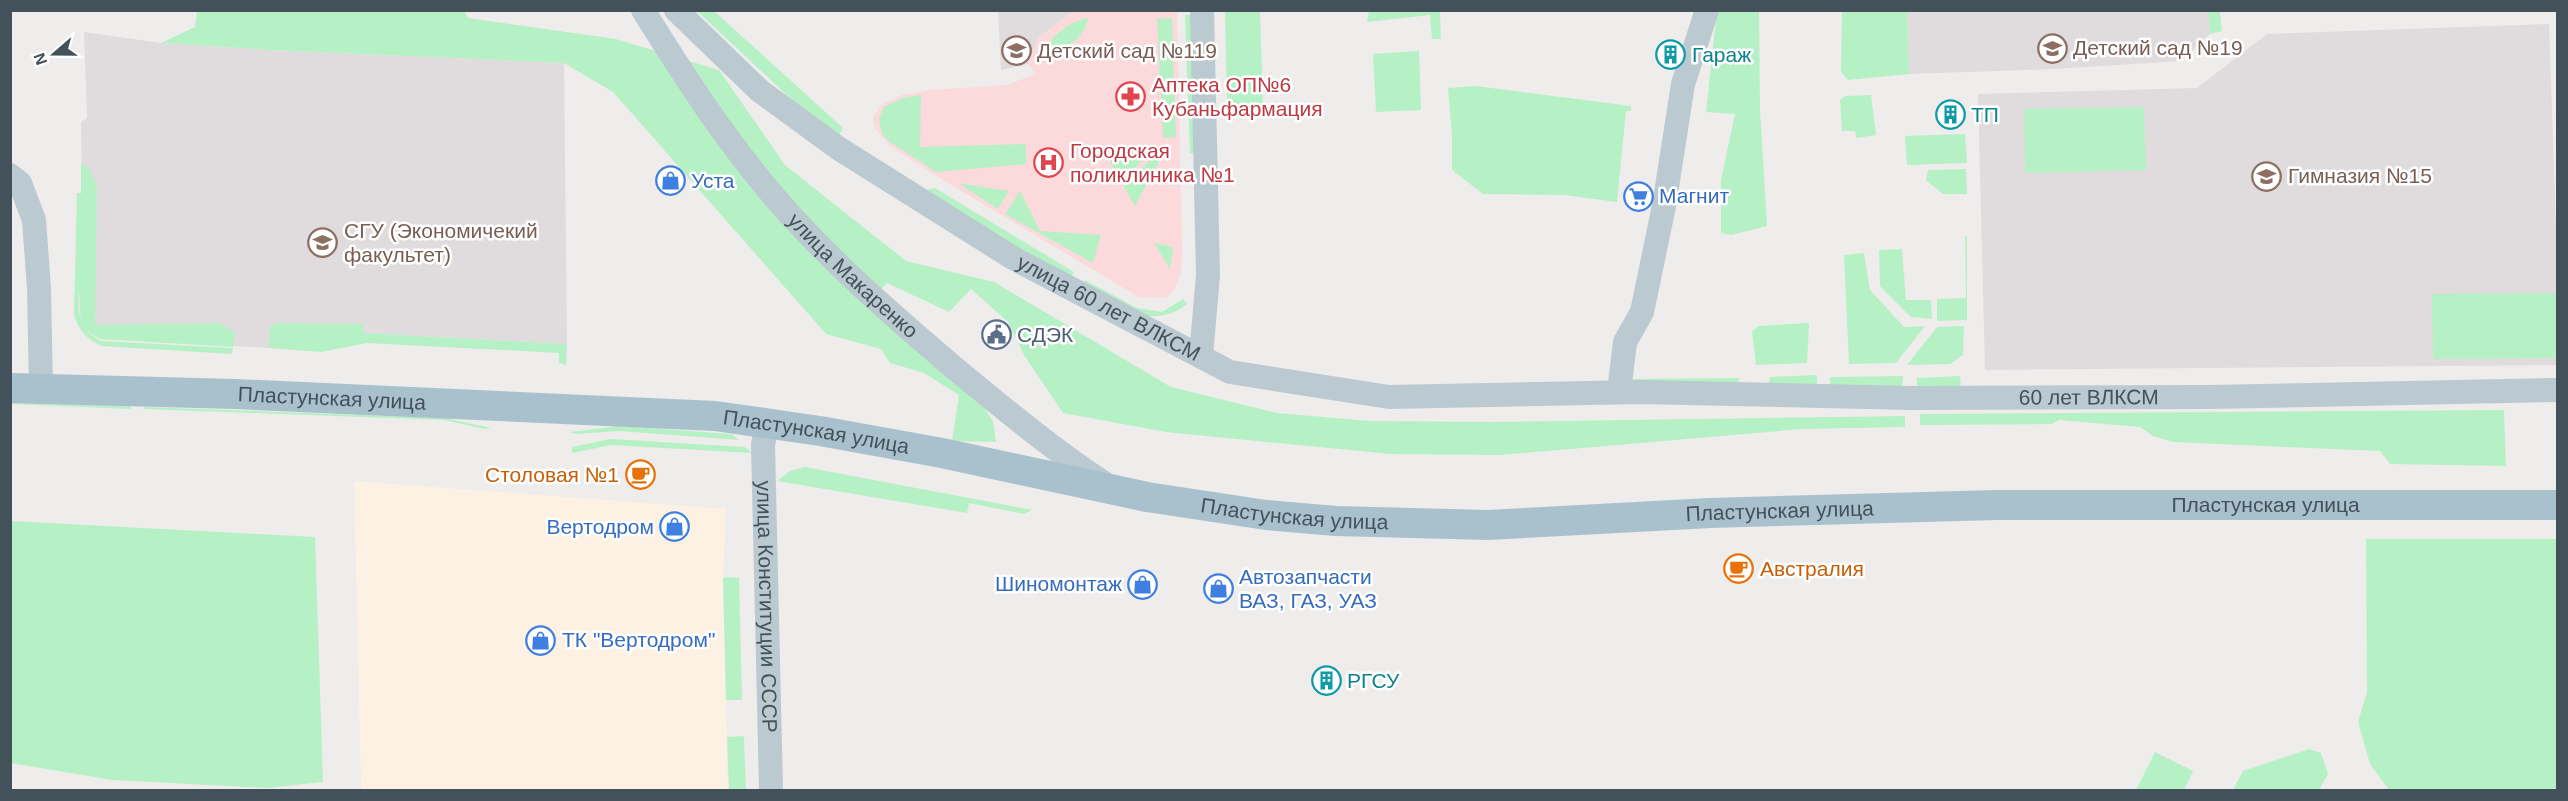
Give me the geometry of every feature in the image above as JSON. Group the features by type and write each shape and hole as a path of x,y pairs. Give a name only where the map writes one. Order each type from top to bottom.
{"main road":[{"name":"Пластунская улица","path":"10,388 580,408 715,417 767,423 984,461 1116,490 1266,516 1423,524 1488,525 1710,513 1997,505 2558,505"}],"street":[{"name":"улица Макаренко","path":"643,10 690,87 777,199 833,259 891,314 1031,433 1069,461 1116,490"},
{"name":"улица 60 лет ВЛКСМ","path":"676,10 760,91 838,148 1013,258 1230,372 1389,397 1619,392"},
{"path":"1201,356 1208,275 1202,10"},
{"path":"1619,392 1625,342 1642,312 1664,206 1683,84 1707,10"},
{"path":"10,175 20,183 34,220 39,288 41,389"},
{"name":"60 лет ВЛКСМ","path":"1619,392 1981,398 2558,390"},
{"name":"улица Конституции СССР","path":"767,423 763,446 771,790"}],"shaded area":[{"name":"Детский сад №119","path":"998,11 1074,11 1038,38 1028,64 1001,70"},
{"name":"Городская поликлиника №1","path":"1074,11 1177,11 1182,250 1181,272 1175,289 1166,298 1139,297 941,179 890,146 874,127 873,118 881,105 902,95 931,90 1007,85 1036,74 1028,64 1038,38"},
{"name":"Детский сад №19","path":"1907,11 2208,11 2210,34 2181,61 2054,69 1909,74"},
{"name":"Гимназия №15","path":"2549,24 2557,259 2557,365 1985,370 1978,94 2197,88 2267,34"},
{"name":"СГУ (Экономичекий факультет)","path":"84,32 161,43 564,63 567,344 362,333 278,338 269,348 101,339 91,334 84,327 81,122 87,118"},
{"name":"ТК \"Вертодром\"","path":"354,481 726,509 723,579 728,790 361,790"}],"green space":[{"path":"464,10 468,18 616,39 719,70 785,165 906,261 994,282 1171,387 1277,413 1370,421 1494,422 1905,416 1905,427 1802,429 1500,455 1390,454 1166,432 1063,413 1024,355 1008,322 971,289 949,312 887,283 866,304 977,397 993,421 996,442 952,441 959,395 924,373 890,363 881,349 826,334 613,92 564,63 161,43 195,27 197,11"},
{"path":"1369,10 1440,11 1441,39 1432,39 1430,15 1367,22"},
{"path":"697,11 714,11 843,128 836,141"},
{"path":"1225,11 1260,11 1263,104 1227,106"},
{"path":"1717,11 1759,11 1760,110 1767,226 1731,235 1721,233 1721,180 1735,114 1706,112"},
{"path":"1842,11 1907,11 1909,74 1848,80 1841,72"},
{"path":"2208,11 2220,11 2222,31 2210,34"},
{"path":"1185,15 1197,15 1198,153 1190,153"},
{"path":"1088,18 1086,26 1077,39 1043,60 1048,45 1059,33 1073,23"},
{"path":"1172,18 1176,137 1163,138 1157,19"},
{"path":"1419,51 1421,110 1376,112 1373,54"},
{"path":"1476,86 1631,106 1631,111 1626,111 1617,202 1564,195 1483,194 1452,170 1448,88"},
{"path":"921,95 920,147 1026,144 1026,164 936,172 890,142 882,134 880,125 879,118 884,107 903,98"},
{"path":"1871,95 1876,135 1856,138 1855,131 1842,131 1840,100 1845,96"},
{"path":"2144,107 2146,170 2025,173 2024,109"},
{"path":"1965,134 1967,163 1907,165 1905,136"},
{"path":"1123,146 1152,149 1123,181 1110,162"},
{"path":"1162,148 1164,152 1135,206 1124,187"},
{"path":"81,164 89,169 97,185 95,325 220,323 235,333 233,347 101,339 85,328 88,332 102,341 233,348 232,354 101,346 84,334 74,315 77,193 81,193"},
{"path":"1966,169 1967,194 1943,194 1926,180 1928,170"},
{"path":"958,183 1009,191 998,209"},
{"path":"935,188 1074,272 1069,280 923,191"},
{"path":"1020,191 1040,231 1101,235 1093,263 1005,214"},
{"path":"1965,236 1967,236 1967,320 1937,321 1937,299 1966,298"},
{"path":"1154,243 1173,247 1170,269"},
{"path":"1902,249 1906,300 1931,300 1932,319 1911,317 1880,286 1879,250"},
{"path":"1864,253 1870,290 1904,327 1925,326 1896,363 1849,364 1844,255"},
{"path":"1085,280 1137,308 1162,312 1183,299 1187,304 1174,312 1161,316 1134,313 1082,289"},
{"path":"2556,293 2557,358 2433,359 2432,294"},
{"path":"278,323 363,324 363,333 567,344 566,365 559,363 559,353 367,343 321,352 269,348 270,326"},
{"path":"1809,323 1807,363 1756,365 1752,331 1759,326"},
{"path":"1964,326 1963,355 1950,364 1907,365 1937,327"},
{"path":"1817,375 1817,385 1768,387 1770,377"},
{"path":"1903,376 1902,387 1830,386 1830,377"},
{"path":"1960,376 1961,388 1917,390 1917,378"},
{"path":"1740,378 1735,387 1630,386 1629,379"},
{"path":"11,402 131,406 131,409 11,404"},
{"path":"144,407 444,418 491,428 485,429 444,420 143,409"},
{"path":"2504,410 2506,466 2390,464 2380,451 2173,442 2153,436 2140,427 2059,420 2052,424 1920,425 1920,414"},
{"path":"619,426 731,434 739,440 620,431 576,434 569,432"},
{"path":"611,439 745,447 752,453 611,445 572,453 572,447"},
{"path":"805,467 1032,510 1024,514 969,503 967,513 777,481 790,471"},
{"path":"11,521 315,537 323,782 268,788 112,780 11,763"},
{"path":"2366,539 2557,539 2557,790 2389,790 2370,764 2358,722 2367,692"},
{"path":"725,577 739,578 742,700 726,700 723,579"},
{"path":"744,736 746,790 729,790 727,737"},
{"path":"2309,749 2321,753 2328,774 2319,790 2233,790 2243,771"},
{"path":"2155,752 2193,771 2184,790 2136,790"}],"place":[{"name":"Детский сад №19","path":"2052,48"},
{"name":"Детский сад №119","path":"1016,51"},
{"name":"Гараж","path":"1671,55"},
{"name":"Аптека ОП№6 Кубаньфармация","path":"1131,97"},
{"name":"ТП","path":"1950,115"},
{"name":"Городская поликлиника №1","path":"1049,163"},
{"name":"Гимназия №15","path":"2267,176"},
{"name":"Уста","path":"670,181"},
{"name":"Магнит","path":"1638,196"},
{"name":"СГУ (Экономичекий факультет)","path":"323,243"},
{"name":"СДЭК","path":"996,335"},
{"name":"Столовая №1","path":"640,475"},
{"name":"Вертодром","path":"675,527"},
{"name":"Австралия","path":"1739,569"},
{"name":"Шиномонтаж","path":"1143,584"},
{"name":"Автозапчасти ВАЗ, ГАЗ, УАЗ","path":"1218,589"},
{"name":"ТК \"Вертодром\"","path":"541,640"},
{"name":"РГСУ","path":"1326,681"}]}
